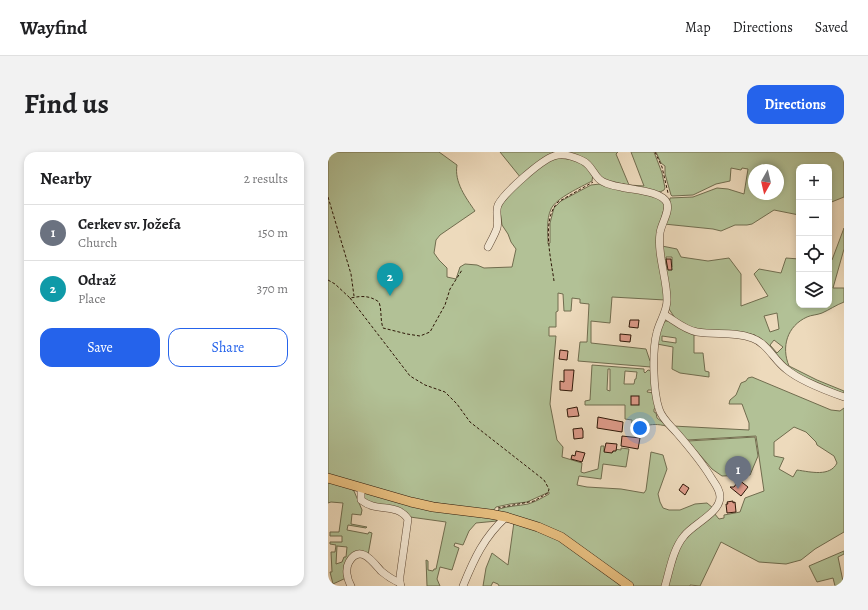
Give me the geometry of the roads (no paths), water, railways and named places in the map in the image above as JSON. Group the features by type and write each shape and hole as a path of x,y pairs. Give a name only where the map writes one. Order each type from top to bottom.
{"main road":[{"path":"328,478 411,502 506,517 538,527 561,537 629,586"}],"street":[{"path":"560,152 584,161 601,180 619,187 655,194 662,197 667,204 667,210 660,232 660,252 667,287 667,302 665,315 659,324 656,334 654,383 659,409 663,417 703,464 718,489 720,502 716,509 685,534 678,544 665,586"},
{"path":"488,247 497,228 497,206 512,188 543,162 554,156 569,156"},
{"path":"665,315 684,327 697,332 738,334 753,338 764,344 784,368 793,374 844,397"},
{"path":"360,488 361,500 367,505 402,512 408,519 401,585"},
{"path":"463,586 479,550 493,528 506,517"},
{"path":"351,586 346,572 348,562 354,556 362,554 372,559 382,571 401,585"}],"place":[{"name":"Odraž","path":"390,296"},
{"name":"Cerkev sv. Jožefa","path":"738,489"}]}
